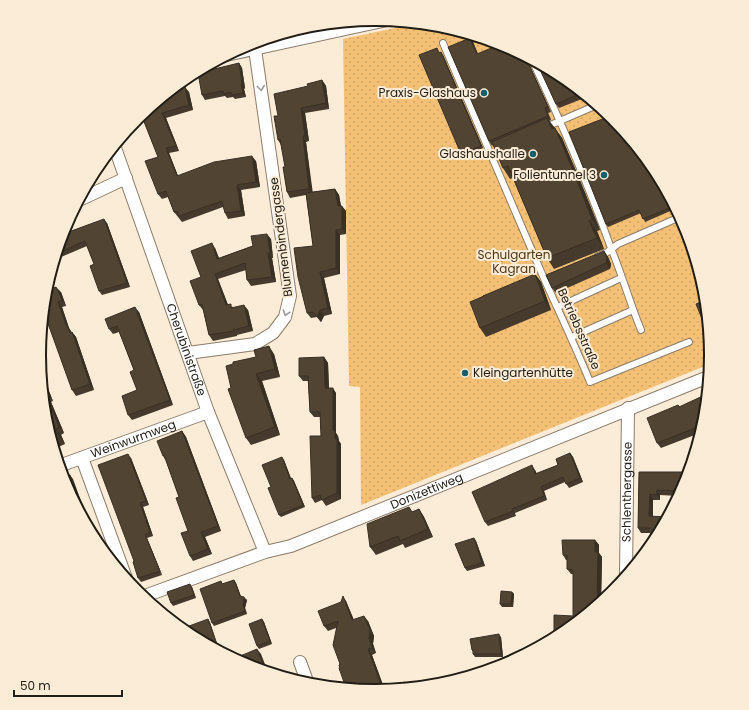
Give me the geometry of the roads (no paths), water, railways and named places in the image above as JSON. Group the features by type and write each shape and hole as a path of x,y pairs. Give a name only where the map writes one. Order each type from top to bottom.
{"street":[{"path":"255,49 356,27"},
{"name":"Blumenbindergasse","path":"188,353 255,344 273,333 285,317 290,296 255,49"},
{"name":"Cherubinistraße","path":"116,151 208,412 265,552"},
{"path":"85,198 126,178"},
{"name":"Donizettiweg","path":"149,594 265,552 291,546 628,408 703,379"},
{"name":"Schlenthergasse","path":"626,567 628,408"},
{"name":"Weinwurmweg","path":"64,464 208,412"},
{"path":"82,458 121,565"},
{"path":"300,662 305,677"}],"lane":[{"name":"Betriebsstraße","path":"443,43 590,382 689,342"},
{"path":"536,68 560,121 612,248 621,278 642,330"},
{"path":"539,130 590,107"},
{"path":"489,152 496,149"},
{"path":"592,258 606,253 618,244 674,220"},
{"path":"544,278 551,276"},
{"path":"558,307 621,278"},
{"path":"572,338 633,310"}],"place":[{"name":"Praxis-Glashaus","path":"484,93"},
{"name":"Glashaushalle","path":"533,154"},
{"name":"Folientunnel 3","path":"604,175"},
{"name":"Kleingartenhütte","path":"465,373"}],"park label":[{"name":"Schulgarten Kagran","path":"514,262"}]}
